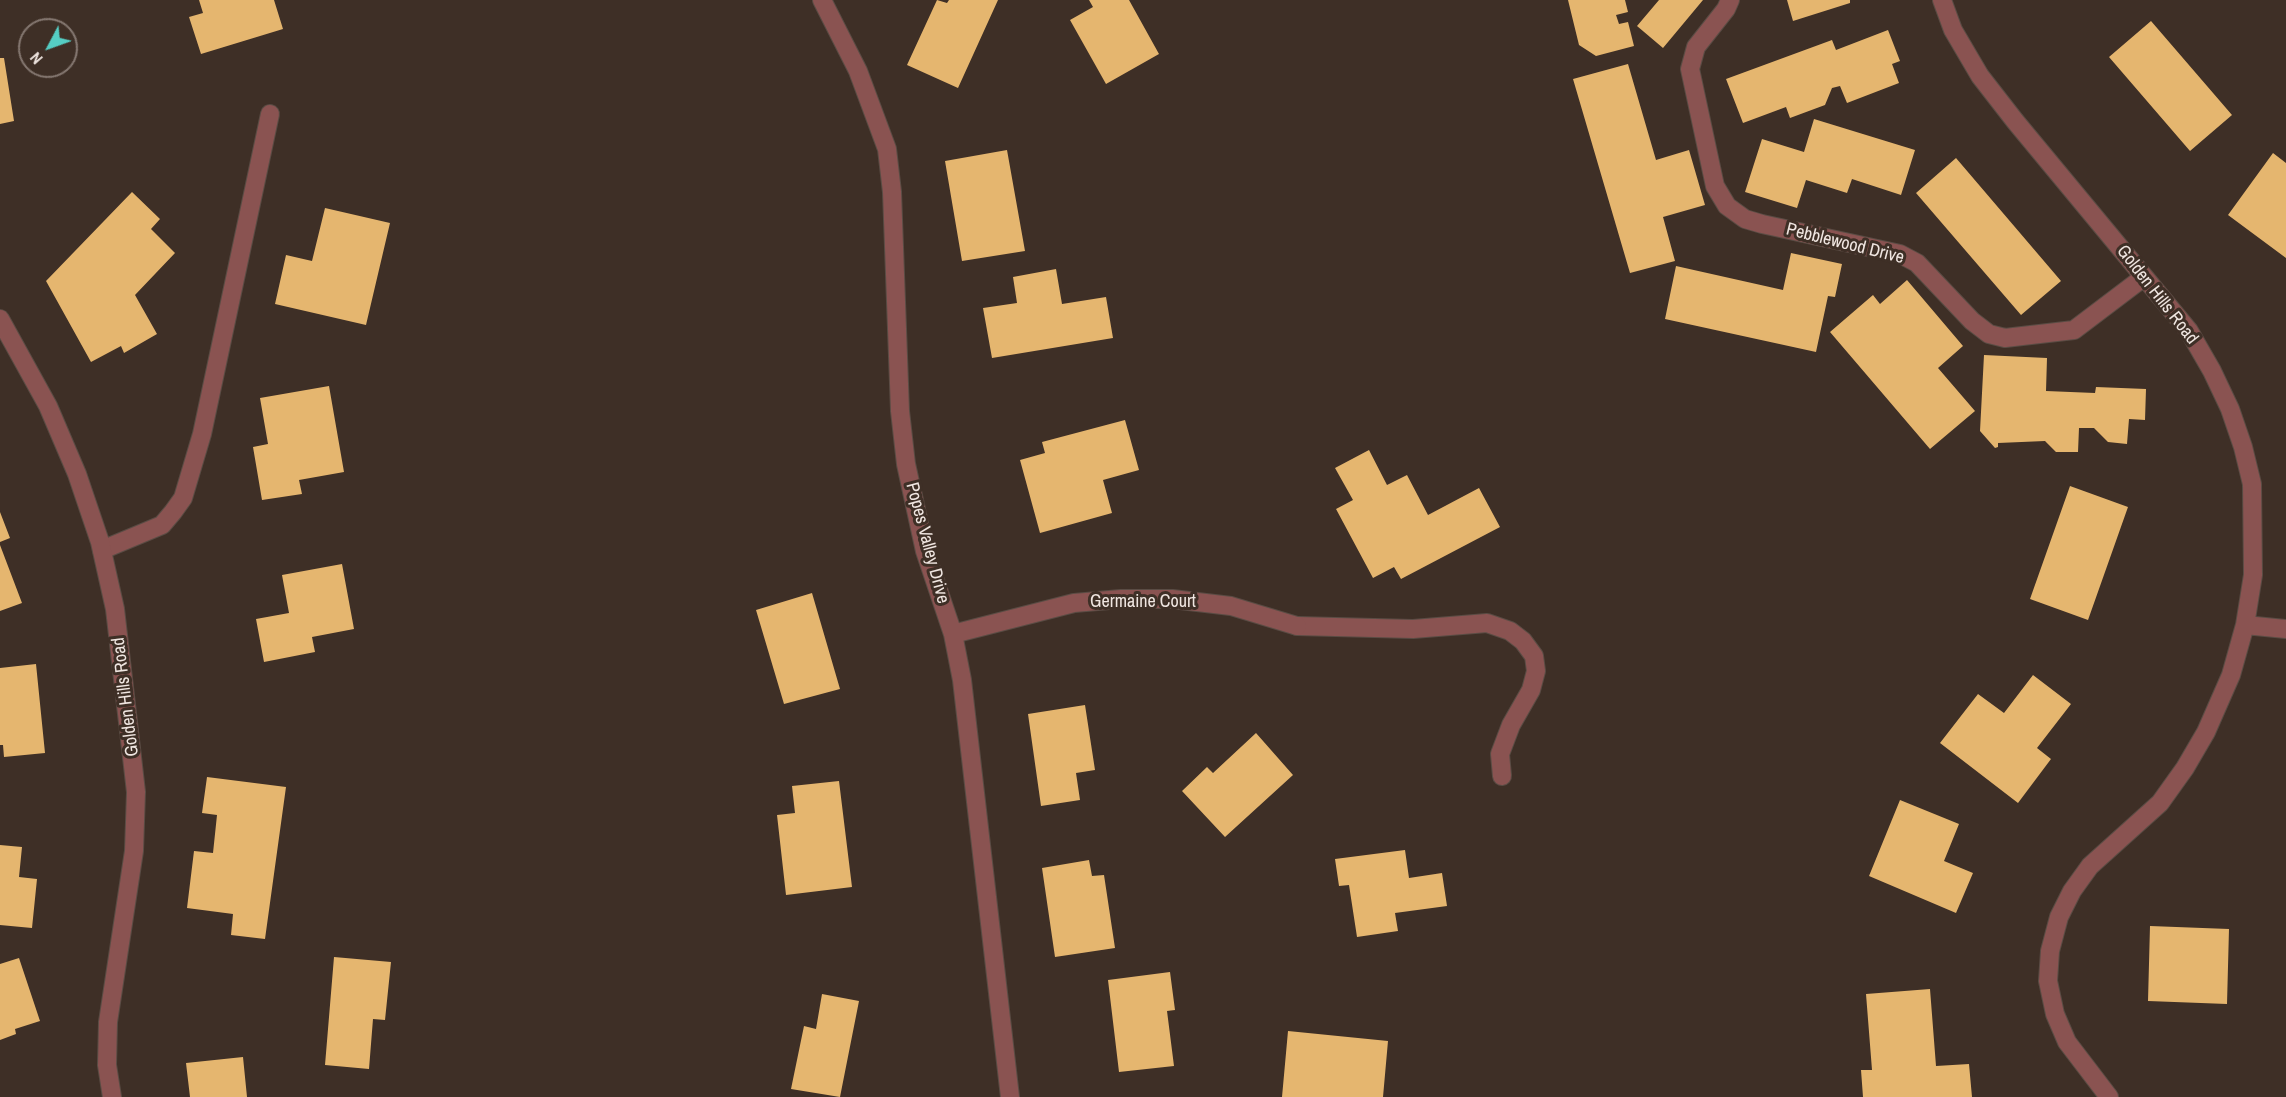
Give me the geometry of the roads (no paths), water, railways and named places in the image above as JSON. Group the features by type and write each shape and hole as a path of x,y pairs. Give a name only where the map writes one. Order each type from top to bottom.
{"street":[{"name":"Popes Valley Drive","path":"823,0 858,71 887,149 892,192 900,411 906,464 925,551 953,634 962,680 1010,1097"},
{"name":"Pebblewood Drive","path":"1730,0 1726,9 1696,47 1690,69 1715,186 1727,206 1745,219 1762,225 1900,254 1917,263 1972,321 1989,334 2005,338 2074,330 2144,277"},
{"name":"Golden Hills Road","path":"1942,0 1953,30 1980,76 2014,122 2189,331 2221,390 2243,447 2252,484 2253,576 2245,625 2231,675 2206,732 2185,768 2160,803 2090,866 2072,891 2059,917 2050,951 2048,981 2055,1014 2067,1042 2109,1097"},
{"path":"102,550 162,525 183,498 202,434 270,114"},
{"name":"Golden Hills Road","path":"0,319 24,358 48,406 77,474 102,550 115,609 136,792 134,851 108,1022 107,1065 112,1097"},
{"name":"Germaine Court","path":"953,634 1074,603 1121,598 1172,599 1231,606 1297,626 1413,629 1486,623 1510,631 1523,641 1534,656 1536,671 1531,690 1511,725 1500,754 1502,776"},
{"path":"2245,625 2286,629"}]}
